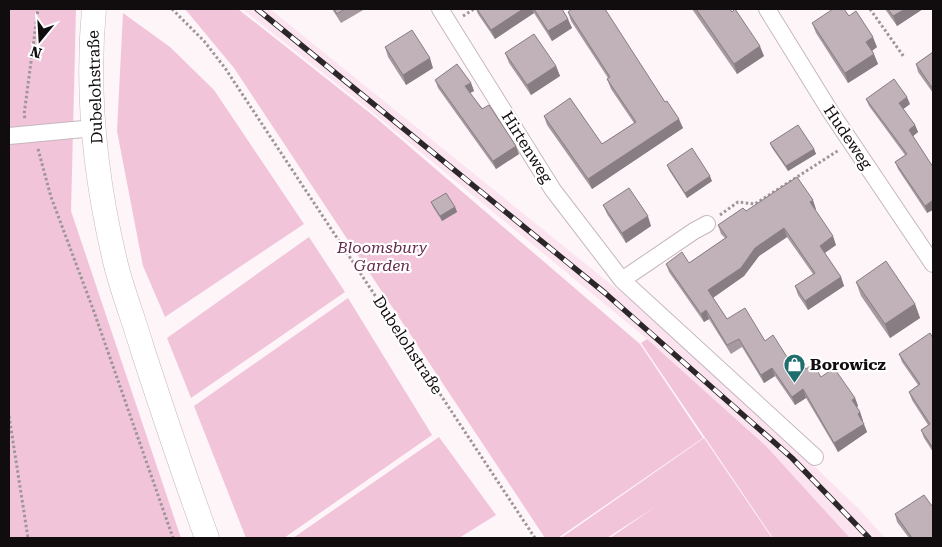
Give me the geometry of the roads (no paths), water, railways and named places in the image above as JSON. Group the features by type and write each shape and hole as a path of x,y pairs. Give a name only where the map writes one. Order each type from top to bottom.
{"main road":[{"name":"Dubelohstraße","path":"94,9 91,40 94,128 103,201 116,266 172,441 207,538"}],"street":[{"name":"Hirtenweg","path":"440,9 553,190 622,280 815,457"},
{"name":"Hudeweg","path":"767,9 851,142 933,264"},
{"path":"9,136 94,128"},
{"path":"622,280 694,231 708,224"}],"railway":[{"path":"257,9 605,293 792,458 869,538"}],"place":[{"name":"Borowicz","path":"794,383"}],"park label":[{"name":"Bloomsbury Garden","path":"382,256"}]}
